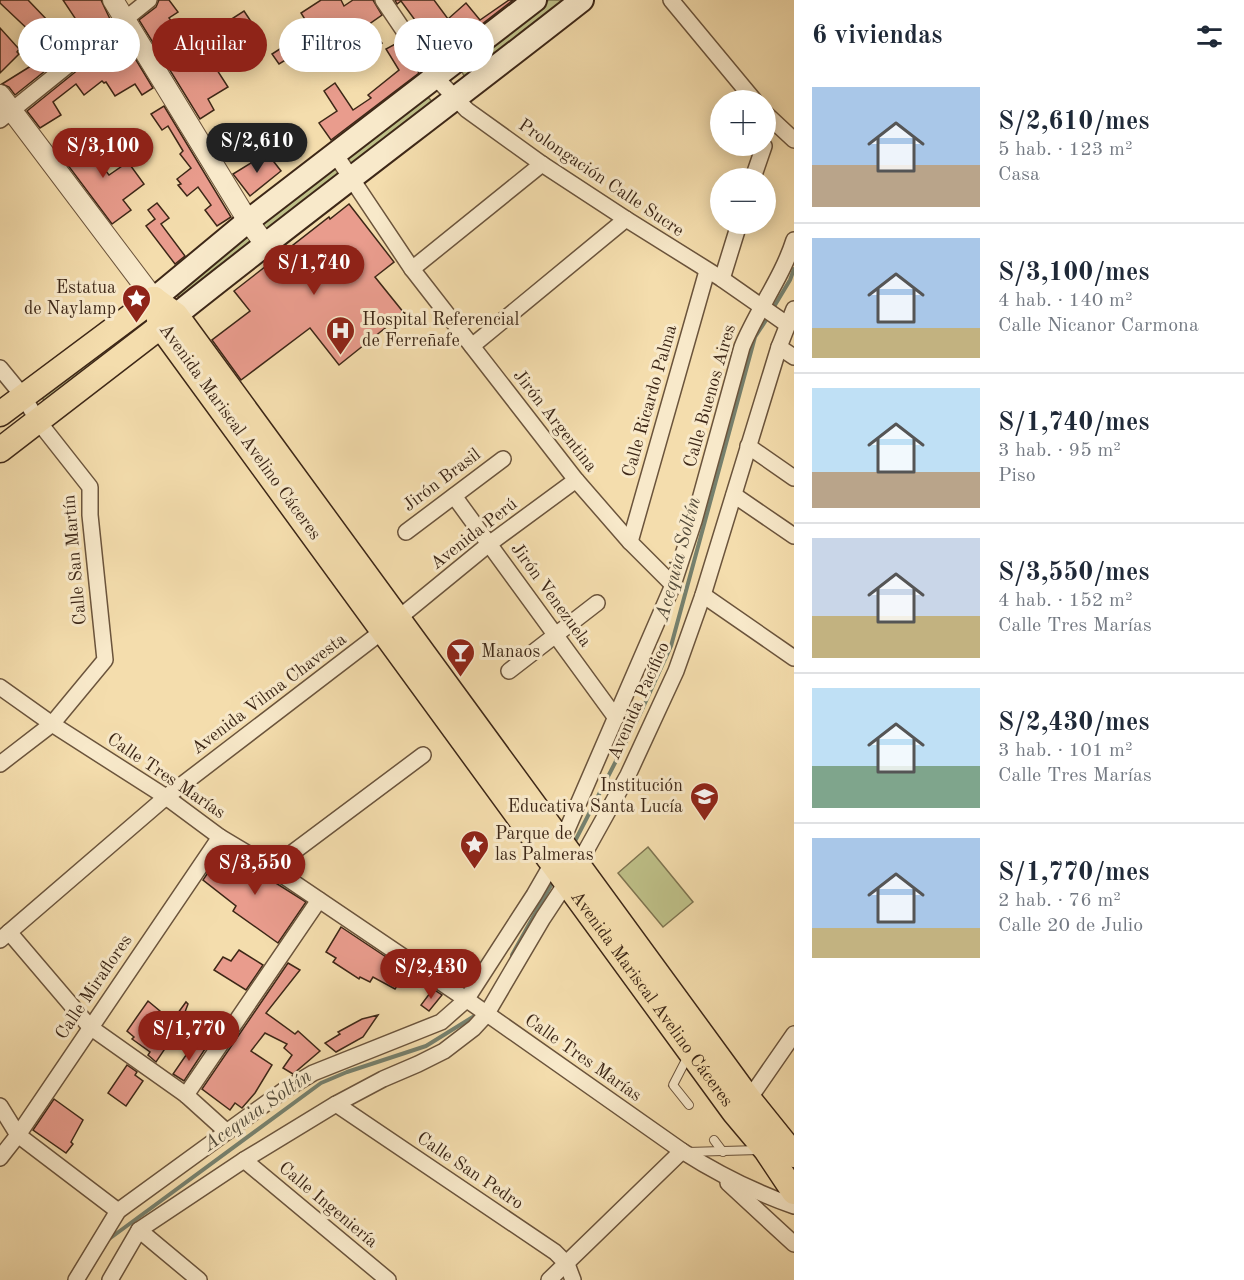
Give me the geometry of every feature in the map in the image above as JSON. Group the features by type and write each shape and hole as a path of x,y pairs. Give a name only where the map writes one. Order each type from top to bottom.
{"main road":[{"path":"0,414 154,299 248,221 535,0"},
{"path":"0,450 582,0"},
{"name":"Avenida Mariscal Avelino Cáceres","path":"154,299 742,1106 783,1151 794,1192"}],"street":[{"path":"113,0 124,18"},
{"path":"126,18 149,0"},
{"name":"Prolongación Calle Sucre","path":"383,0 435,77 467,110 542,164 773,314"},
{"path":"671,0 746,90"},
{"path":"140,44 248,221 265,244"},
{"path":"54,72 4,109 154,299"},
{"path":"776,124 794,140"},
{"name":"Jirón Argentina","path":"335,154 412,269 576,480 630,542 673,585"},
{"path":"412,269 542,164"},
{"path":"472,346 626,219"},
{"path":"722,279 736,234"},
{"name":"Calle Buenos Aires","path":"76,1280 118,1211 283,1091 313,1073 477,1008 557,853 673,585 694,522 742,347 752,323 773,314 778,281 794,240"},
{"name":"Calle Ricardo Palma","path":"630,542 707,271"},
{"name":"Avenida Pacífico","path":"110,1280 140,1230 244,1161 336,1104 444,1051 474,1028 477,1008 543,918 572,873 628,775 676,670 703,595 779,347 773,314 794,309"},
{"path":"779,347 794,357"},
{"name":"Calle San Martín","path":"0,368 90,487 90,515 105,660 52,723 0,764"},
{"path":"748,446 794,478"},
{"name":"Jirón Brasil","path":"406,532 502,459"},
{"name":"Avenida Perú","path":"390,625 489,544 576,480"},
{"path":"734,495 794,536"},
{"name":"Jirón Venezuela","path":"454,496 616,718"},
{"path":"703,595 794,658"},
{"path":"509,670 597,603"},
{"name":"Avenida Vilma Chavesta","path":"5,936 166,797 390,625"},
{"name":"Calle Tres Marías","path":"0,687 166,797 220,837 319,900 682,1152 716,1173 794,1206"},
{"path":"272,868 423,755"},
{"name":"Calle Miraflores","path":"0,1158 18,1135 220,837"},
{"path":"186,1095 319,900"},
{"path":"5,936 90,1027 186,1095 227,1132"},
{"path":"742,1106 794,1034"},
{"name":"Calle San Pedro","path":"336,1104 555,1252 567,1264 573,1280"},
{"path":"0,1106 18,1135 118,1211"},
{"path":"549,1280 682,1152"},
{"name":"Calle Ingeniería","path":"244,1161 388,1280"},
{"path":"716,1173 794,1244"},
{"path":"140,1230 199,1280"}],"lane":[{"path":"689,1105 673,1085 696,1043"},
{"path":"714,1140 723,1152"},
{"path":"682,1152 783,1151"}],"green space":[{"path":"549,0 573,0 494,58 494,43"},
{"path":"462,72 475,72 466,79"},
{"path":"427,96 436,106 181,300 174,291"},
{"path":"129,324 136,332 46,403 40,395"},
{"path":"648,847 693,902 663,927 618,873"}],"building":[{"path":"0,0 28,0 45,18 18,18 18,20 0,3"},
{"path":"63,0 101,0 110,18 75,18"},
{"path":"159,0 169,0 178,12 169,18 152,18 152,41 140,19 156,7"},
{"path":"321,0 341,0 344,6 353,0 373,0 382,15 378,18 304,18 301,13"},
{"path":"395,0 434,0 447,18 413,18 401,1 397,4"},
{"path":"509,0 513,0 490,18 483,18"},
{"path":"466,3 478,18 449,18"},
{"path":"244,11 249,18 233,18"},
{"path":"0,28 18,48 18,55 0,73"},
{"path":"394,45 394,62 386,49"},
{"path":"279,50 279,64 272,54"},
{"path":"140,66 153,88 142,95 135,84 115,96 106,82 102,81 84,95 76,84 53,102 61,115 40,128 27,111 75,72 140,72"},
{"path":"21,72 44,72 15,95 9,87 2,84"},
{"path":"171,72 218,72 228,87 208,99 214,110 200,119"},
{"path":"397,72 419,73 331,140 319,123 337,111 324,91 335,83 353,110 371,98 368,95"},
{"path":"164,106 231,217 217,226 205,210 211,205 198,187 187,196 178,185 181,184 177,179 191,168 180,154 183,151 168,126 162,130 151,114"},
{"path":"83,139 89,147 100,139 107,148 95,157 109,175 128,162 144,184 123,200 131,210 112,224 61,156"},
{"path":"221,140 229,154 223,157 215,143"},
{"path":"267,153 281,171 250,196 233,174"},
{"path":"157,203 169,218 161,224 185,256 175,264 146,226 155,219 148,210"},
{"path":"349,204 394,262 375,277 404,313 339,365 310,328 241,380 212,340 250,311 234,291"},
{"path":"223,850 306,902 278,943 233,911 236,906 203,880"},
{"path":"341,927 407,971 395,989 373,977 370,982 360,977 359,979 333,962 336,958 326,952"},
{"path":"239,950 263,965 246,990 214,970 223,957 231,961"},
{"path":"288,963 300,970 266,1013 295,1034 298,1031 320,1051 293,1074 283,1068 292,1055 284,1048 287,1044 265,1033 251,1051 272,1065 255,1093 242,1108 235,1103 230,1110 202,1089"},
{"path":"433,989 442,995 429,1011 421,1005"},
{"path":"148,1001 172,1021 186,1002 188,1004 179,1028 156,1062 148,1055 150,1052 132,1039 134,1037 127,1031"},
{"path":"378,1015 363,1037 336,1052 325,1043 340,1034 338,1032 362,1019"},
{"path":"195,1042 205,1049 184,1081 173,1074"},
{"path":"127,1065 137,1072 135,1075 143,1081 126,1106 108,1093"},
{"path":"54,1099 83,1120 71,1142 73,1144 66,1153 33,1130"}],"waterway":[{"name":"Acequia Soltín","path":"772,310 794,269"},
{"name":"Acequia Soltín","path":"573,845 640,714 671,646 755,337 768,317"},
{"name":"Acequia Soltín","path":"512,955 551,885"},
{"name":"Acequia Soltín","path":"109,1239 321,1083 426,1046 476,1015"}],"place":[{"name":"Estatua de Naylamp","path":"137,324"},
{"name":"Hospital Referencial de Ferreñafe","path":"341,356"},
{"name":"Manaos","path":"460,678"},
{"name":"Institución Educativa Santa Lucía","path":"704,822"},
{"name":"Parque de las Palmeras","path":"474,870"}]}
